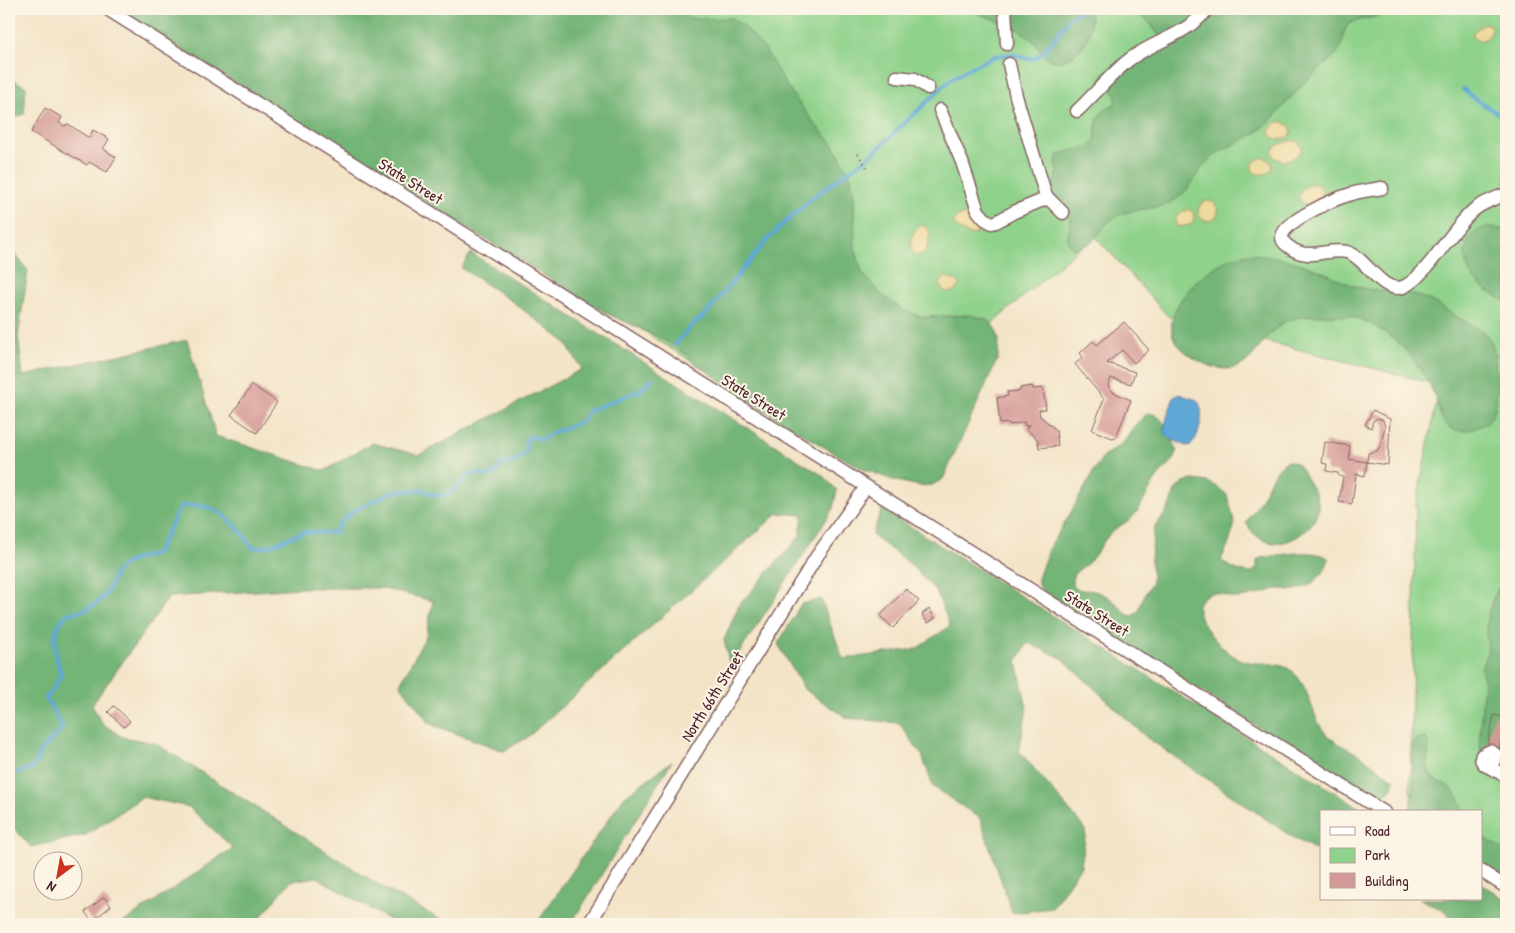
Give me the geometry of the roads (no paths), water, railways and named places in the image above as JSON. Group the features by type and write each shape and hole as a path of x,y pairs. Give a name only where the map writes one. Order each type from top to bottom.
{"street":[{"name":"State Street","path":"107,9 1381,810"},
{"path":"1004,9 1007,44"},
{"path":"1077,111 1125,63 1139,53 1185,30 1208,9"},
{"path":"1010,64 1016,96 1048,198 1063,213"},
{"path":"897,77 915,79 928,88"},
{"path":"940,110 962,162 978,211 985,220 992,223 996,222 1014,212 1048,198"},
{"path":"1382,188 1340,198 1300,218 1284,232 1282,237 1284,242 1296,251 1304,254 1349,252 1385,284 1396,288 1402,287 1420,274 1475,209 1506,194"},
{"name":"North 66th Street","path":"589,924 817,556 866,487"},
{"path":"1490,767 1506,776"},
{"path":"1482,873 1506,887"}],"water":[{"path":"1179,394 1197,400 1201,410 1201,423 1197,435 1191,445 1187,446 1170,438 1165,432 1166,422 1174,397"}],"waterway":[{"path":"675,345 691,326 706,314 767,240 812,198 871,155 950,80 995,56 1012,54 1028,59 1035,58 1043,53 1067,21 1075,14 1087,9"},
{"path":"1463,89 1506,120"},
{"path":"9,775 33,768 40,752 63,728 46,698 61,674 55,641 61,621 68,614 82,611 101,599 108,591 116,573 125,564 156,554 181,506 201,506 217,511 231,521 253,548 266,547 304,532 334,533 340,523 352,512 394,491 423,490 434,495 443,496 456,488 468,475 478,473 489,476 498,471 501,463 509,464 525,455 527,448 525,442 529,437 544,439 550,434 583,421 588,411 641,390 652,379"}]}
